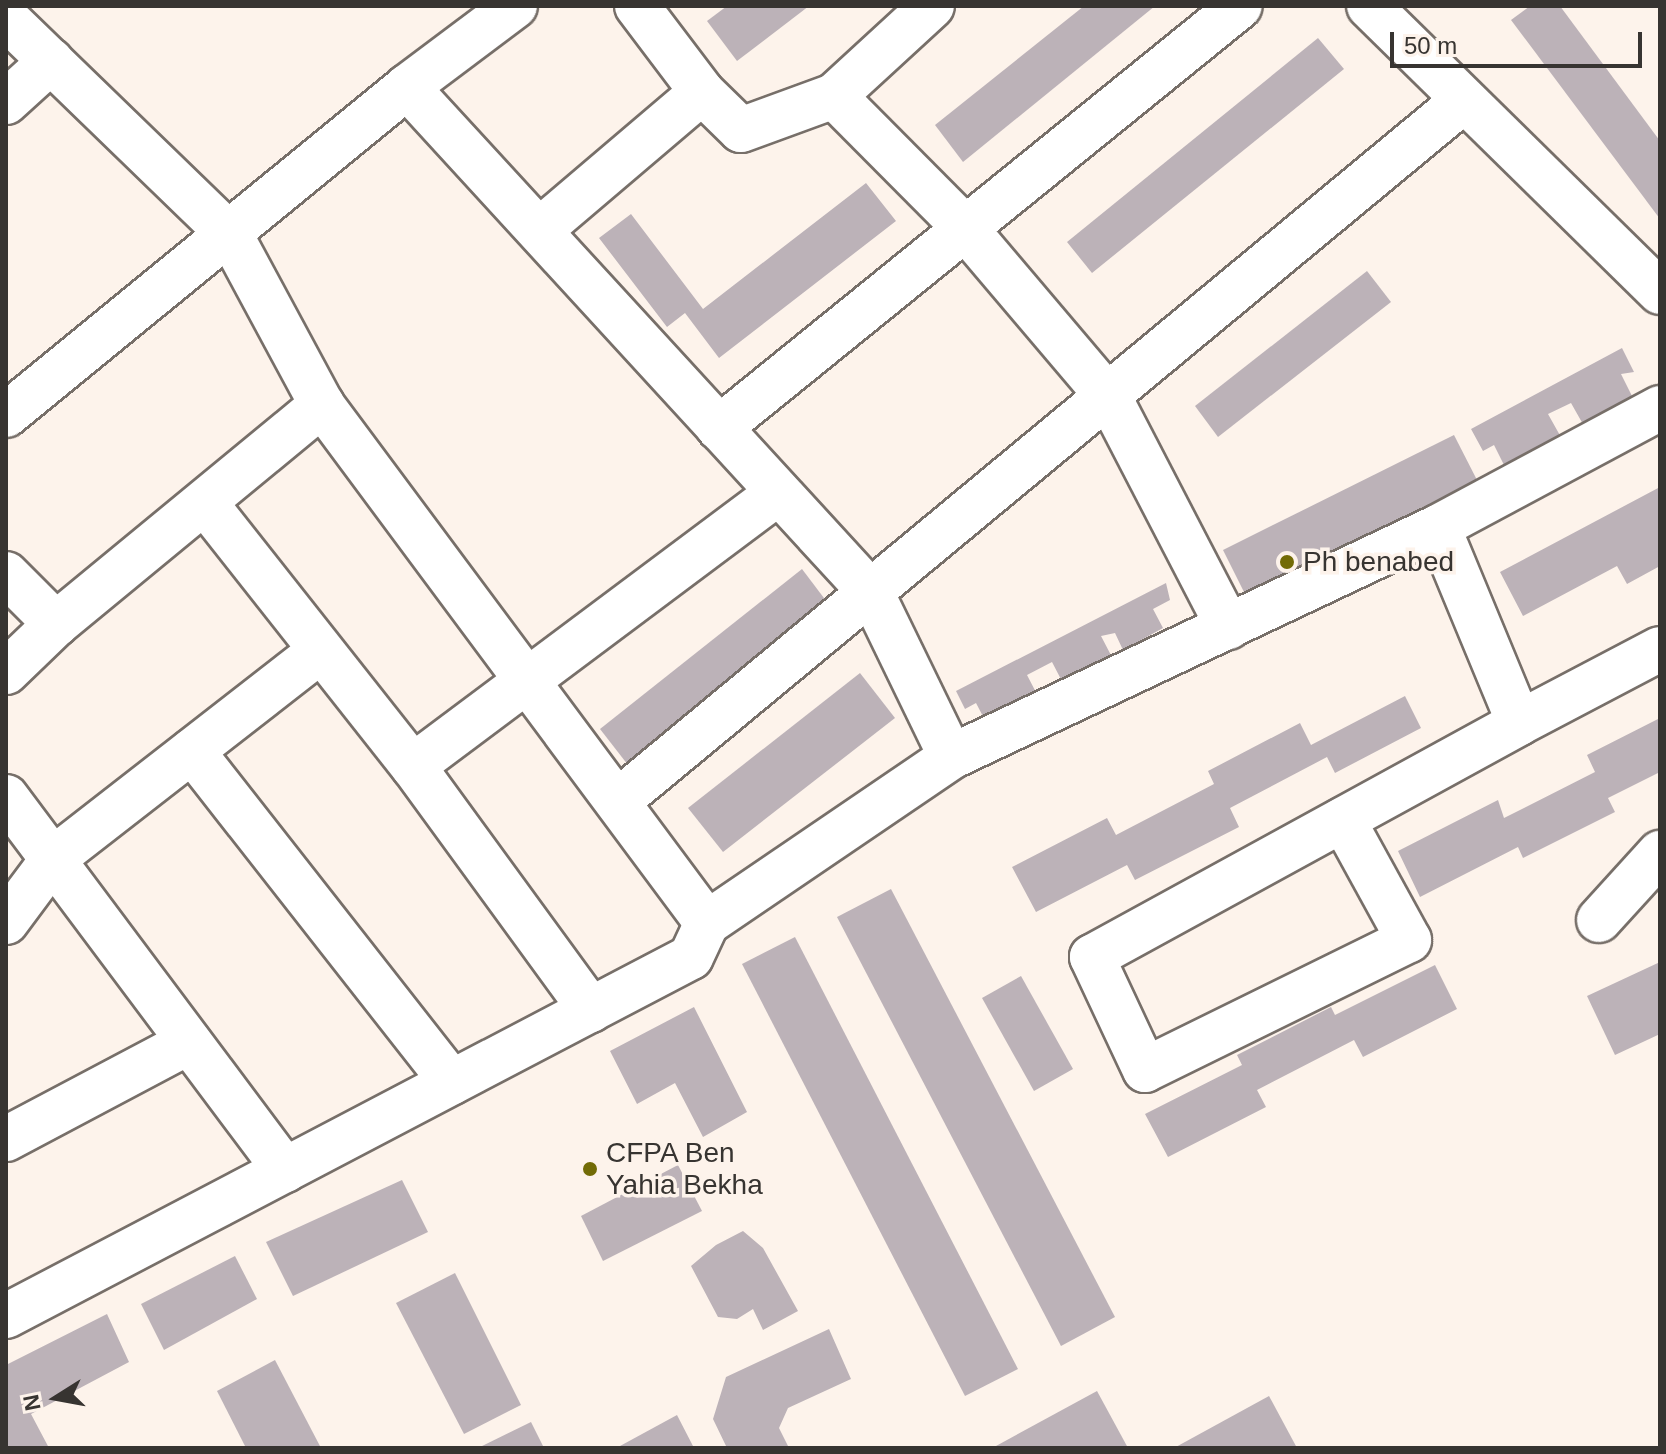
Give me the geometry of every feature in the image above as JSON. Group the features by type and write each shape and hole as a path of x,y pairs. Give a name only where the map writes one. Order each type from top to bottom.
{"street":[{"path":"6,415 231,236 407,87 515,6"},
{"path":"637,6 702,92 741,130 834,96 932,6"},
{"path":"719,428 1240,6"},
{"path":"1369,6 1660,292"},
{"path":"6,18 231,236 322,405 526,686 618,801 707,923"},
{"path":"6,102 51,61"},
{"path":"407,87 541,229 872,594 951,757"},
{"path":"541,229 702,92"},
{"path":"834,96 965,228 1110,399 1228,627"},
{"path":"618,801 1110,399 1463,101"},
{"path":"6,672 56,624 322,405"},
{"path":"6,1316 691,957 707,923 951,757 1438,527 1660,408"},
{"path":"413,766 526,686 778,493"},
{"path":"205,503 319,652 413,766 591,1010"},
{"path":"1438,527 1519,723"},
{"path":"6,574 56,624"},
{"path":"1343,820 1409,940 1145,1070 1092,957 1519,723 1660,649"},
{"path":"6,922 53,859 319,652"},
{"path":"192,751 452,1082"},
{"path":"6,797 285,1170"},
{"path":"1599,920 1660,853"},
{"path":"6,1139 189,1042"}],"building":[{"path":"727,6 809,6 737,61 707,21"},
{"path":"1084,6 1155,6 963,162 935,125"},
{"path":"1530,6 1560,6 1660,141 1660,219 1511,20"},
{"path":"1318,38 1344,69 1092,273 1067,242"},
{"path":"866,183 896,221 719,358 685,313 667,327 599,238 631,214 703,309"},
{"path":"1367,271 1391,302 1218,437 1195,406"},
{"path":"1622,348 1634,372 1621,374 1634,400 1584,426 1571,403 1548,414 1562,439 1506,469 1494,445 1483,451 1471,429"},
{"path":"1454,435 1478,482 1247,598 1223,550"},
{"path":"1660,487 1660,566 1627,584 1617,566 1523,616 1500,572"},
{"path":"802,569 830,606 628,765 600,729"},
{"path":"1166,583 1170,600 1153,609 1163,628 1123,650 1115,633 1101,636 1114,661 1065,687 1052,662 1027,675 1040,700 988,726 976,703 965,709 956,691"},
{"path":"860,673 895,718 723,852 688,808"},
{"path":"1405,696 1421,728 1335,773 1327,757 1230,808 1239,827 1135,880 1127,865 1036,912 1012,867 1107,818 1116,835 1214,784 1208,771 1300,723 1311,745"},
{"path":"1660,718 1660,772 1608,798 1615,812 1523,858 1518,847 1420,897 1398,851 1498,800 1504,818 1595,772 1587,755"},
{"path":"891,889 1115,1317 1061,1346 837,917"},
{"path":"795,937 1018,1369 965,1396 742,964"},
{"path":"1660,962 1660,1034 1615,1055 1587,996"},
{"path":"1435,965 1457,1009 1363,1057 1354,1040 1257,1090 1266,1107 1168,1157 1145,1114 1242,1065 1237,1055 1331,1007 1335,1015"},
{"path":"1021,976 1073,1069 1034,1091 982,998"},
{"path":"694,1007 747,1112 703,1137 675,1083 637,1104 610,1051"},
{"path":"678,1165 702,1211 603,1261 581,1216"},
{"path":"402,1180 428,1232 293,1296 266,1242"},
{"path":"743,1231 763,1248 798,1311 763,1330 753,1309 737,1319 718,1317 691,1266 716,1245"},
{"path":"235,1256 257,1299 164,1350 141,1304"},
{"path":"455,1273 521,1405 464,1434 396,1303"},
{"path":"107,1314 129,1362 31,1414 49,1448 6,1448 6,1365"},
{"path":"829,1329 851,1379 788,1408 779,1428 789,1448 727,1448 713,1419 726,1377"},
{"path":"275,1360 321,1448 246,1448 217,1391"},
{"path":"1097,1391 1128,1448 997,1448 996,1446"},
{"path":"1269,1396 1297,1448 1174,1448"},
{"path":"677,1415 694,1448 621,1448 620,1446"},
{"path":"531,1422 544,1448 478,1448"}],"place":[{"name":"Ph benabed","path":"1287,562"},
{"name":"CFPA Ben Yahia Bekha","path":"590,1169"}]}
